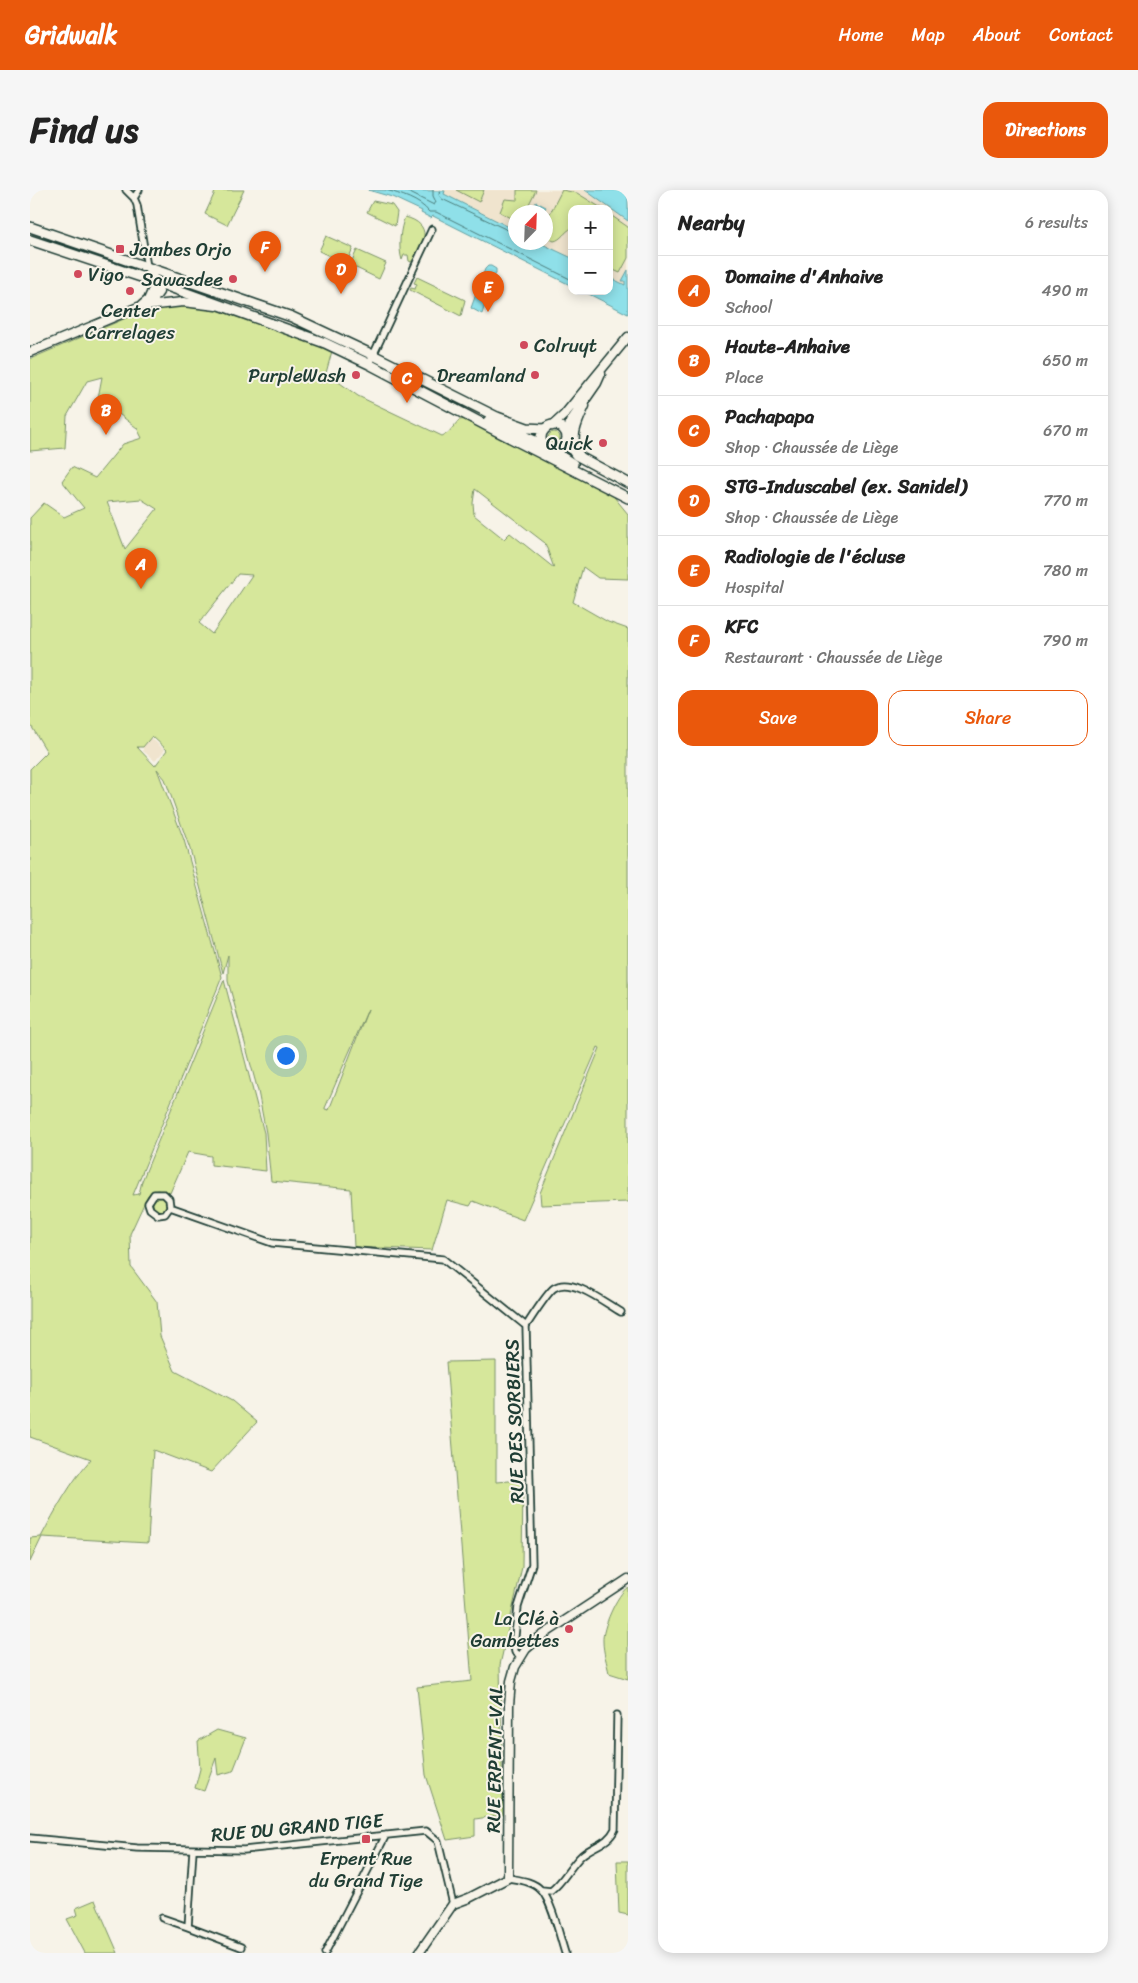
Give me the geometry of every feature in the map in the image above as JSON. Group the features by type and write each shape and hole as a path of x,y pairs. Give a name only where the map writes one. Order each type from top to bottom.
{"main road":[{"path":"30,227 292,317 497,417 527,428 548,427 563,429 566,439 576,455 628,483"},
{"path":"30,240 299,332 369,364 491,428 628,496"},
{"path":"441,401 542,444 547,449 628,496"},
{"path":"542,444 541,438 548,427"},
{"path":"553,451 561,449 566,439"}],"street":[{"path":"126,190 134,198 137,205 147,267 156,282 159,292 149,306"},
{"path":"134,198 139,190"},
{"path":"369,364 432,229"},
{"path":"30,352 138,307 148,300 156,282"},
{"path":"138,307 184,302 230,308"},
{"path":"548,427 564,415 628,338"},
{"path":"566,439 570,422 597,383 604,368"},
{"path":"583,460 578,453 574,437 576,424 587,397"},
{"name":"RUE DES SORBIERS","path":"170,1207 272,1243 443,1259 526,1326 532,1564 518,1607 514,1646 515,1652 521,1656"},
{"path":"526,1326 553,1288 564,1284 575,1286 621,1312"},
{"name":"RUE ERPENT-VAL","path":"508,1878 509,1705 511,1681 515,1667 521,1656 540,1637 628,1579"},
{"path":"419,1953 454,1904 508,1878 527,1882 542,1890 551,1891 558,1886 580,1857 611,1837 615,1829 617,1715"},
{"name":"RUE DU GRAND TIGE","path":"30,1838 137,1848 244,1850 426,1831 438,1840 454,1904"},
{"path":"325,1953 386,1835"},
{"path":"188,1927 193,1850"},
{"path":"542,1890 550,1906 565,1953"},
{"path":"162,1918 241,1947"}],"shaded area":[{"path":"442,190 585,190 606,205 568,205 568,256 553,249 553,205 508,205 508,226 444,194"},
{"path":"613,210 628,221 628,286 613,279"},
{"path":"151,738 165,750 155,761 143,751 143,747"}],"green space":[{"path":"216,190 244,190 227,225 205,214"},
{"path":"456,190 484,190 479,202"},
{"path":"517,190 536,190 528,205 508,205 508,216 500,212 505,199 517,200"},
{"path":"562,190 577,193 596,205 568,205 568,230 554,241 553,207"},
{"path":"373,201 392,205 397,212 395,226 367,212"},
{"path":"405,217 420,224 424,235 423,242 411,262 408,255 404,255 402,260 400,250 400,238"},
{"path":"613,217 628,227 628,258 620,273 613,270"},
{"path":"326,236 353,248 346,264 319,251"},
{"path":"357,250 386,263 379,279 350,265"},
{"path":"417,277 465,300 461,316 410,290 411,288 415,289 417,284 414,283"},
{"path":"191,306 232,312 332,351 326,373 358,396 442,436 448,433 459,420 468,419 610,492 628,514 628,579 598,578 583,567 573,602 608,622 628,629 628,1202 541,1205 540,1193 600,1048 598,1047 523,1220 473,1201 470,1206 447,1200 432,1250 354,1247 351,1189 271,1181 266,1133 258,1091 228,981 228,955 223,973 190,849 165,779 157,769 184,840 222,977 133,1195 139,1194 142,1181 224,980 264,1133 266,1171 211,1165 211,1156 188,1152 170,1193 157,1190 148,1195 130,1234 131,1267 157,1302 160,1336 175,1371 232,1401 257,1422 211,1472 153,1450 148,1543 42,1537 30,1562 30,1538 41,1537 70,1487 91,1459 30,1437 30,769 47,752 30,724 30,518 44,503 64,517 84,508 62,481 72,467 95,478 123,444 142,438 137,428 98,398 102,377 87,381 67,416 65,448 30,451 30,359 145,310","holes":["475,489 545,543 554,568 510,533 504,539 474,515","141,499 157,509 125,549 107,502","238,574 252,575 212,634 199,623","152,736 167,750 155,766 137,747 143,747","368,1009 329,1110 325,1108"]},
{"path":"554,432 560,438 554,444 548,438"},
{"path":"157,1197 163,1197 167,1204 163,1211 157,1211 153,1207 153,1201"},
{"path":"496,1361 496,1482 523,1480 522,1567 500,1665 503,1815 475,1819 475,1836 447,1840 426,1775 417,1687 472,1681 446,1362"},
{"path":"628,1587 628,1679 609,1673 604,1653 603,1636 611,1612 619,1597"},
{"path":"217,1730 246,1738 233,1771 218,1775 216,1758 204,1791 195,1788 200,1769 198,1741"},
{"path":"617,1861 628,1861 628,1915 619,1913"},
{"path":"95,1900 118,1953 85,1953 67,1919 78,1915 76,1908"}],"water":[{"path":"368,190 445,191 444,194 508,226 508,250 553,249 568,256 568,284 433,216 431,218 421,213 422,211 392,197"},
{"path":"585,190 628,190 628,221 613,210 613,205 606,205"},
{"path":"488,266 496,269 496,274 492,277 492,288 490,288 482,314 471,308 485,269"},
{"path":"628,270 628,314 591,295 613,295 613,279 625,285 625,281 622,281"}],"place":[{"name":"Jambes Orjo","path":"120,249"},
{"name":"KFC","path":"265,272"},
{"name":"Vigo","path":"78,274"},
{"name":"Sawasdee","path":"233,279"},
{"name":"Center Carrelages","path":"130,291"},
{"name":"STG-Induscabel (ex. Sanidel)","path":"341,294"},
{"name":"Radiologie de l'écluse","path":"488,312"},
{"name":"Colruyt","path":"524,345"},
{"name":"PurpleWash","path":"356,375"},
{"name":"Dreamland","path":"535,375"},
{"name":"Pachapapa","path":"407,403"},
{"name":"Haute-Anhaive","path":"106,435"},
{"name":"Quick","path":"603,443"},
{"name":"Domaine d'Anhaive","path":"141,589"},
{"name":"La Clé à Gambettes","path":"569,1629"},
{"name":"Erpent Rue du Grand Tige","path":"366,1839"}]}
